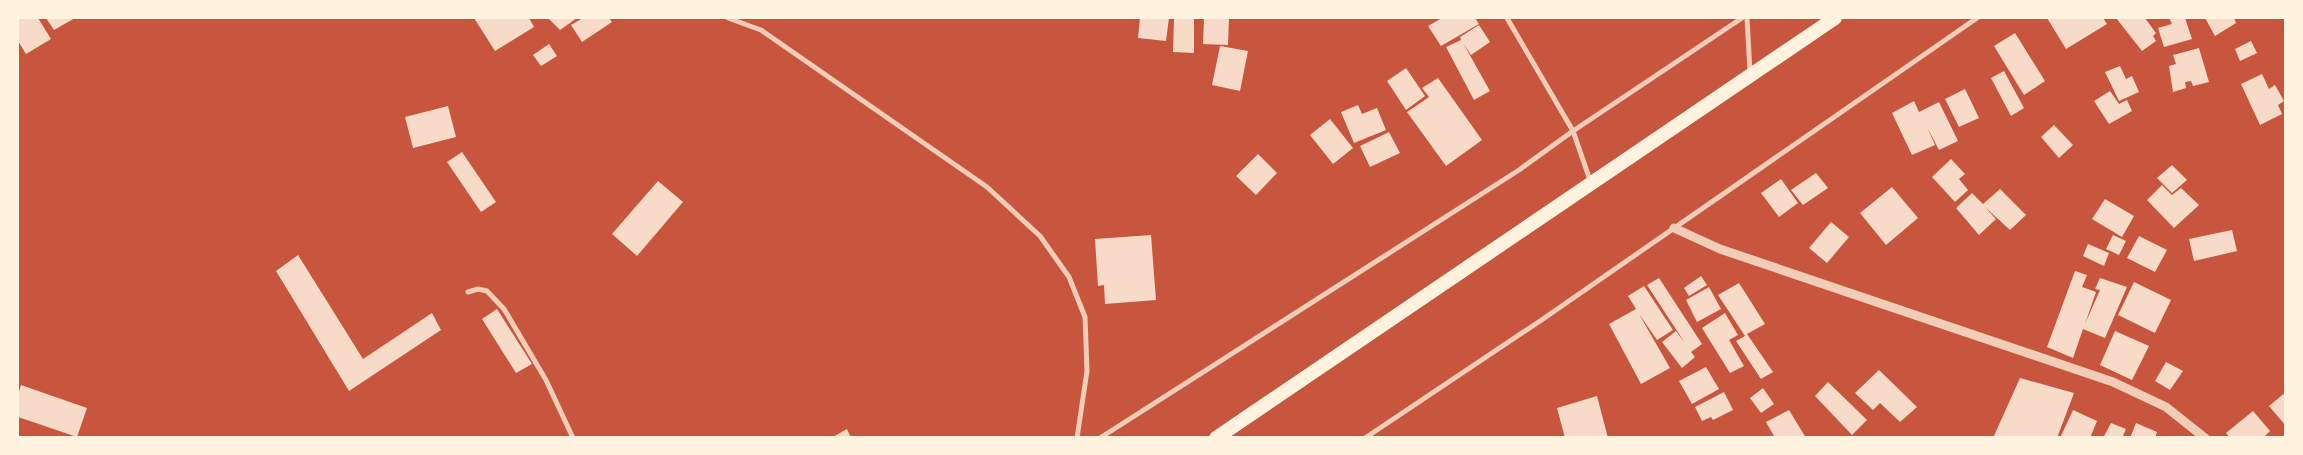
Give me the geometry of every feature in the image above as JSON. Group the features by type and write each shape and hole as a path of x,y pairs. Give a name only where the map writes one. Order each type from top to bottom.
{"highway":[{"path":"1216,438 1835,18"}],"street":[{"path":"728,18 761,30 987,187 1040,236 1069,277 1085,317 1087,371 1077,438"},
{"path":"1507,18 1572,131 1591,183"},
{"path":"1100,438 1520,170 1572,131 1742,18"},
{"path":"1747,18 1750,75"},
{"path":"1365,438 1543,319 1978,18"},
{"path":"1674,228 1720,249 2113,382 2166,407 2204,438"},
{"path":"468,292 478,289 487,291 504,309 546,380 574,438"}],"building":[{"path":"18,18 38,18 51,39 26,54 18,41"},
{"path":"46,18 75,18 54,30"},
{"path":"474,18 529,18 534,27 495,51"},
{"path":"548,18 577,18 560,30"},
{"path":"583,18 609,18 612,22 582,42 571,25"},
{"path":"1140,18 1169,18 1166,41 1138,38"},
{"path":"1174,18 1194,18 1194,53 1173,52"},
{"path":"1204,18 1229,18 1228,45 1203,44"},
{"path":"1442,18 1475,18 1479,24 1441,46 1428,26"},
{"path":"2047,18 2103,18 2107,24 2066,49"},
{"path":"2116,18 2145,18 2156,33 2153,36 2156,41 2142,51"},
{"path":"2169,18 2185,18 2192,39 2164,47 2158,28 2172,24"},
{"path":"2205,18 2234,18 2236,23 2215,36"},
{"path":"1479,25 1490,42 1471,55 1463,43 1490,91 1474,100 1446,47 1461,40 1460,37"},
{"path":"2015,33 2045,81 2024,95 1994,46"},
{"path":"2251,41 2257,53 2240,61 2235,49"},
{"path":"549,44 557,56 541,66 533,55"},
{"path":"1220,46 1248,51 1240,91 1212,85"},
{"path":"2199,48 2209,82 2193,86 2191,81 2185,82 2186,88 2173,92 2169,66 2176,64 2173,55"},
{"path":"2120,66 2126,79 2132,76 2139,92 2119,101 2105,72"},
{"path":"1406,68 1425,96 1406,110 1387,81"},
{"path":"2004,71 2024,108 2011,116 1991,78"},
{"path":"2262,74 2269,89 2275,85 2284,101 2278,105 2282,114 2260,125 2241,84"},
{"path":"1438,78 1482,140 1446,166 1407,112 1429,97 1422,88"},
{"path":"1965,89 1979,118 1959,127 1945,99"},
{"path":"2110,91 2119,104 2127,100 2132,111 2109,124 2094,101"},
{"path":"1914,101 1919,112 1939,102 1958,141 1939,150 1927,127 1935,145 1912,155 1892,113"},
{"path":"1358,105 1362,114 1377,108 1386,130 1354,143 1341,112"},
{"path":"448,106 456,137 413,148 405,117"},
{"path":"1330,119 1353,148 1333,164 1310,135"},
{"path":"2054,125 2073,145 2059,158 2041,137"},
{"path":"1389,132 1400,153 1370,167 1360,146"},
{"path":"462,152 496,202 481,212 447,162"},
{"path":"1258,154 1277,173 1256,195 1236,176"},
{"path":"1951,159 1965,174 1959,179 1968,190 1955,202 1932,177"},
{"path":"2172,165 2187,180 2172,193 2157,178"},
{"path":"1816,173 1828,188 1803,205 1791,190"},
{"path":"1781,179 1798,203 1779,217 1761,193"},
{"path":"658,181 683,202 637,256 612,234"},
{"path":"2162,185 2172,195 2181,188 2199,205 2174,228 2147,200"},
{"path":"1892,187 1918,218 1886,245 1860,213"},
{"path":"2000,189 2026,215 2010,230 1985,207 1996,219 1979,235 1956,208 1972,193 1983,204"},
{"path":"2105,199 2134,216 2122,237 2092,219"},
{"path":"1831,222 1849,237 1827,263 1809,248"},
{"path":"2232,230 2237,251 2194,261 2189,239"},
{"path":"1151,235 1156,300 1105,304 1104,285 1098,286 1095,239"},
{"path":"2113,235 2126,241 2119,255 2106,249"},
{"path":"2139,236 2167,250 2155,272 2127,258"},
{"path":"2088,244 2109,253 2104,266 2083,256"},
{"path":"298,255 363,359 432,313 441,330 349,391 276,271"},
{"path":"2075,271 2087,275 2082,287 2096,292 2085,324 2100,290 2095,289 2100,278 2127,287 2105,338 2083,329 2073,358 2047,347"},
{"path":"1701,276 1707,285 1689,296 1684,288"},
{"path":"1659,278 1702,344 1691,352 1695,357 1682,368 1662,342 1676,331 1685,343 1647,285"},
{"path":"2134,282 2171,300 2155,333 2118,315"},
{"path":"1739,283 1765,324 1747,334 1773,372 1761,379 1736,341 1745,336 1718,295"},
{"path":"1644,286 1673,330 1657,340 1639,314 1670,368 1641,384 1609,324 1636,309 1628,296"},
{"path":"1709,287 1721,309 1697,322 1686,300"},
{"path":"497,309 532,364 516,373 482,319"},
{"path":"1725,313 1738,335 1729,340 1744,366 1730,373 1702,328"},
{"path":"2115,331 2149,346 2132,380 2100,365"},
{"path":"2166,362 2183,371 2170,390 2155,381"},
{"path":"1706,367 1719,389 1692,404 1679,381"},
{"path":"1879,370 1917,407 1900,422 1880,403 1873,410 1855,393"},
{"path":"2020,378 2074,393 2057,438 1993,438"},
{"path":"1828,382 1867,420 1852,435 1815,396"},
{"path":"21,385 87,408 77,437 18,417 18,395"},
{"path":"1763,388 1774,404 1761,413 1750,398"},
{"path":"1724,392 1733,410 1713,420 1711,417 1702,421 1695,407"},
{"path":"2286,392 2286,426 2269,406"},
{"path":"1597,396 1608,438 1565,438 1557,408"},
{"path":"1789,410 1806,438 1775,438 1766,422"},
{"path":"2073,410 2097,421 2090,438 2060,438"},
{"path":"2253,411 2270,431 2263,438 2230,438 2226,433"},
{"path":"2111,423 2126,429 2122,438 2103,438"},
{"path":"2136,423 2157,432 2155,438 2130,438"},
{"path":"847,429 851,438 831,438"}]}
